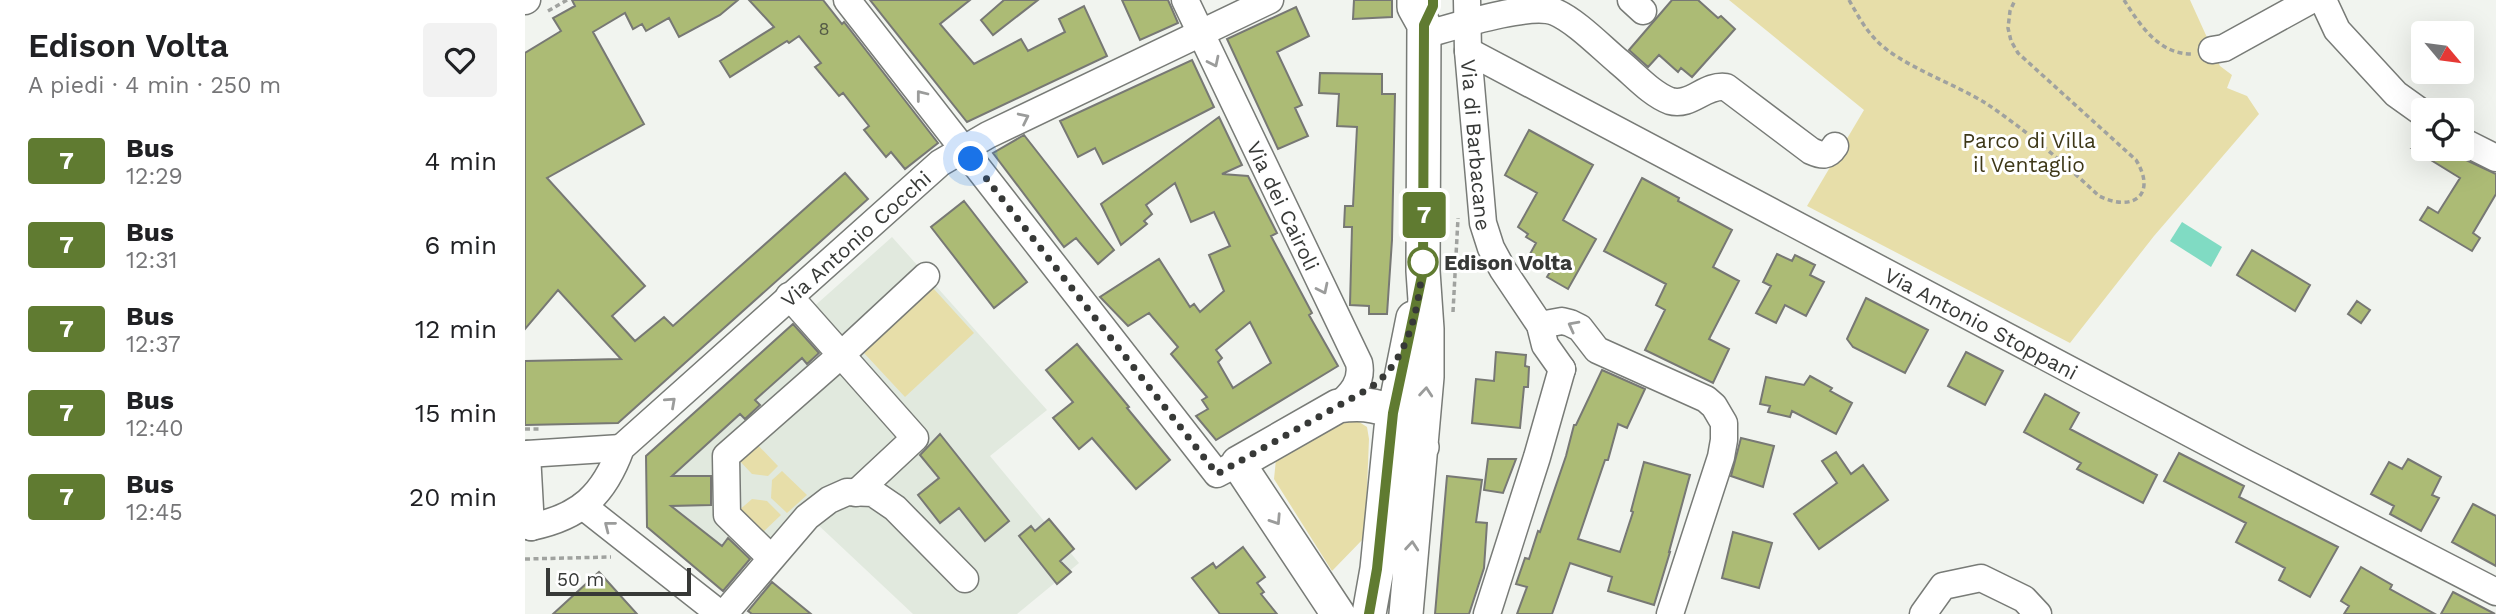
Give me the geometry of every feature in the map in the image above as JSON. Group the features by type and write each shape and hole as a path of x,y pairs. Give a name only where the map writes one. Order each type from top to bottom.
{"main road":[{"path":"1406,614 1427,377 1419,336 1423,271 1424,15"},
{"path":"1369,614 1377,569 1393,413 1419,336"},
{"path":"1338,614 1227,469 1338,406 1364,404 1393,413 1409,426 1422,447"}],"street":[{"path":"847,0 963,148 1227,469"},
{"name":"Via dei Cairoli","path":"1185,0 1359,363 1358,382 1350,396 1338,406"},
{"name":"Via Antonio Cocchi","path":"621,447 940,163 963,148 1270,0"},
{"path":"2212,50 2224,48 2311,0"},
{"path":"2323,0 2337,30 2396,94 2411,105"},
{"path":"1424,15 1479,10 1539,9 1558,13 1649,87 1670,100 1688,101 1711,88 1726,87 1811,151 1824,156 1831,153 1836,146"},
{"name":"Via di Barbacane","path":"1479,10 1468,51 1483,223 1491,248 1540,325 1545,345 1562,369"},
{"name":"Via Antonio Stoppani","path":"1468,51 2496,592"},
{"path":"2474,147 2496,158"},
{"path":"771,558 727,515 726,456 842,355 926,276"},
{"path":"789,296 915,438 856,492"},
{"path":"1540,325 1562,321 1580,328 1597,350 1706,398 1714,405 1724,423 1721,457 1670,614"},
{"path":"1338,406 1382,378 1419,336"},
{"path":"1487,614 1562,369 1597,350"},
{"path":"621,447 604,484 583,506 560,519 528,530 526,453 621,447"},
{"path":"583,506 625,552 722,614 807,517 822,505 847,492 873,493 895,508 965,579"},
{"path":"1923,614 1943,586 1982,578 2024,599 2038,614"}],"path":[{"path":"1849,0 1863,25 1877,42 1899,57 1985,103 2012,122 2099,197 2125,204 2135,200 2142,192 2144,183 2144,174 2136,160 2026,62 2011,41 2008,27 2015,0"},
{"path":"2124,0 2144,30 2158,43 2183,54 2212,50"},
{"path":"525,559 625,552"}],"shaded area":[{"path":"2182,222 2222,247 2211,267 2170,241"},
{"path":"892,237 1047,410 990,456 1079,563 1017,614 913,614 815,522 743,607 647,527 646,456"}],"green space":[{"name":"Parco di Villa il Ventaglio","path":"1729,0 2190,0 2220,66 2232,75 2227,88 2247,96 2259,114 2154,236 2070,343 1807,206 1864,110"},
{"path":"933,288 974,333 905,397 864,353"},
{"path":"1345,420 1356,420 1367,427 1369,439 1365,537 1332,571 1274,479 1276,459"},
{"path":"754,441 778,466 768,476 752,474 736,457"},
{"path":"782,471 807,495 787,513 771,498 772,480"},
{"path":"752,499 767,501 781,515 761,534 737,512"}],"building":[{"path":"572,0 738,0 720,15 679,37 669,18 646,31 642,24 633,29 625,13 593,32 644,124 547,178 645,286 612,316 635,341 664,317 673,326 845,173 868,199 618,423 525,425 525,361 621,359 558,290 525,329 525,53 561,31 553,18 575,6"},
{"path":"749,0 823,0 842,24 844,22 938,143 905,169 891,152 886,157 864,130 869,126 843,93 839,96 815,67 821,63 799,36 730,77 720,61 774,27"},
{"path":"870,0 970,0 940,24 974,64 1021,39 1028,51 1065,32 1059,19 1084,6 1107,56 967,122"},
{"path":"1004,0 1038,0 993,35 981,20"},
{"path":"1122,0 1168,0 1178,23 1140,40"},
{"path":"1354,0 1392,0 1392,17 1353,19"},
{"path":"1672,0 1698,0 1735,29 1692,77 1681,68 1678,72 1659,55 1648,67 1629,50"},
{"path":"1296,7 1309,36 1277,52 1302,105 1295,108 1308,136 1278,149 1227,39"},
{"path":"1192,60 1214,107 1103,164 1095,148 1078,157 1060,121"},
{"path":"1320,73 1382,74 1382,94 1395,94 1392,240 1387,314 1369,314 1369,306 1350,305 1352,227 1344,227 1345,206 1353,206 1357,127 1337,126 1339,94 1319,93"},
{"path":"1219,117 1242,165 1222,174 1248,176 1277,233 1271,236 1312,313 1309,315 1338,366 1216,440 1196,416 1208,409 1202,400 1207,397 1171,354 1178,347 1149,313 1128,326 1100,297 1159,259 1190,307 1194,304 1200,312 1224,291 1209,255 1230,246 1214,212 1191,222 1175,183 1146,205 1152,214 1144,221 1147,224 1121,245 1101,204","holes":["1250,322 1271,363 1233,388 1218,362 1222,358 1216,350"]},
{"path":"1529,130 1593,165 1563,220 1596,239 1568,289 1547,277 1553,267 1530,254 1536,243 1526,237 1528,234 1518,227 1537,193 1505,175"},
{"path":"1024,135 1114,250 1098,264 1076,238 1064,247 993,153"},
{"path":"2432,161 2468,161 2496,174 2496,194 2473,233 2480,238 2472,251 2420,220 2428,207 2438,213 2460,178"},
{"path":"1642,178 1732,230 1713,267 1739,281 1709,339 1729,349 1713,383 1645,350 1665,310 1656,305 1666,284 1604,251"},
{"path":"964,201 1027,282 994,308 931,227"},
{"path":"2252,250 2310,285 2295,311 2237,275"},
{"path":"1777,254 1792,261 1795,255 1815,265 1810,275 1824,282 1806,316 1785,305 1776,323 1756,313 1771,286 1763,282"},
{"path":"1866,298 1928,330 1905,373 1853,347 1847,339"},
{"path":"2357,301 2370,310 2361,323 2348,314"},
{"path":"793,324 819,353 807,364 802,358 755,400 760,405 745,419 740,414 672,476 711,476 711,505 671,506 722,546 728,538 750,559 723,591 647,527 646,456"},
{"path":"1077,344 1170,460 1136,489 1092,438 1079,449 1053,418 1073,402 1046,370"},
{"path":"1496,352 1526,355 1525,366 1529,367 1528,387 1524,387 1520,428 1472,423 1476,379 1494,381"},
{"path":"1966,352 2003,371 1985,405 1948,386"},
{"path":"1602,370 1645,389 1627,428 1618,424 1608,460 1605,460 1578,539 1620,552 1633,512 1631,511 1644,462 1690,475 1654,605 1608,591 1612,577 1570,563 1552,614 1517,614 1527,587 1516,584 1525,558 1529,559 1538,531 1540,532 1574,425"},
{"path":"1810,376 1852,403 1836,434 1792,411 1790,417 1768,412 1770,406 1760,404 1766,377 1804,385"},
{"path":"2045,394 2079,413 2070,429 2157,475 2143,503 2077,469 2081,463 2024,432"},
{"path":"940,434 1009,521 985,541 959,508 940,523 918,495 939,478 920,455"},
{"path":"1741,438 1774,446 1763,487 1731,476"},
{"path":"1836,452 1851,474 1863,465 1888,500 1819,549 1794,514 1837,483 1822,461"},
{"path":"2179,453 2244,486 2239,497 2338,547 2310,597 2279,580 2285,568 2236,542 2246,523 2164,481"},
{"path":"1488,459 1516,459 1503,493 1484,490"},
{"path":"2408,459 2441,477 2432,495 2439,498 2421,531 2390,514 2394,506 2371,494 2389,462 2402,469"},
{"path":"1447,476 1482,480 1476,522 1487,523 1484,568 1469,614 1435,614"},
{"path":"2473,504 2496,516 2496,566 2452,542"},
{"path":"1049,519 1074,549 1060,561 1071,572 1057,584 1019,536 1031,526 1035,531"},
{"path":"1733,532 1772,543 1759,588 1722,578"},
{"path":"1243,547 1265,577 1257,583 1264,592 1261,594 1277,614 1220,614 1192,578 1213,563 1216,568"},
{"path":"2361,567 2392,585 2390,589 2435,614 2344,614 2349,606 2341,601"},
{"path":"599,572 637,614 553,614"},
{"path":"772,582 811,614 752,614 748,611"},
{"path":"2453,592 2495,614 2441,614"}],"bus line":[{"name":"7","path":"1369,614 1377,569 1393,413 1423,271 1424,25 1433,0"}],"place":[{"name":"Edison Volta","path":"1423,262"}],"route":[{"path":"971,159 1217,474 1370,388 1389,371 1410,335 1423,262"}]}
